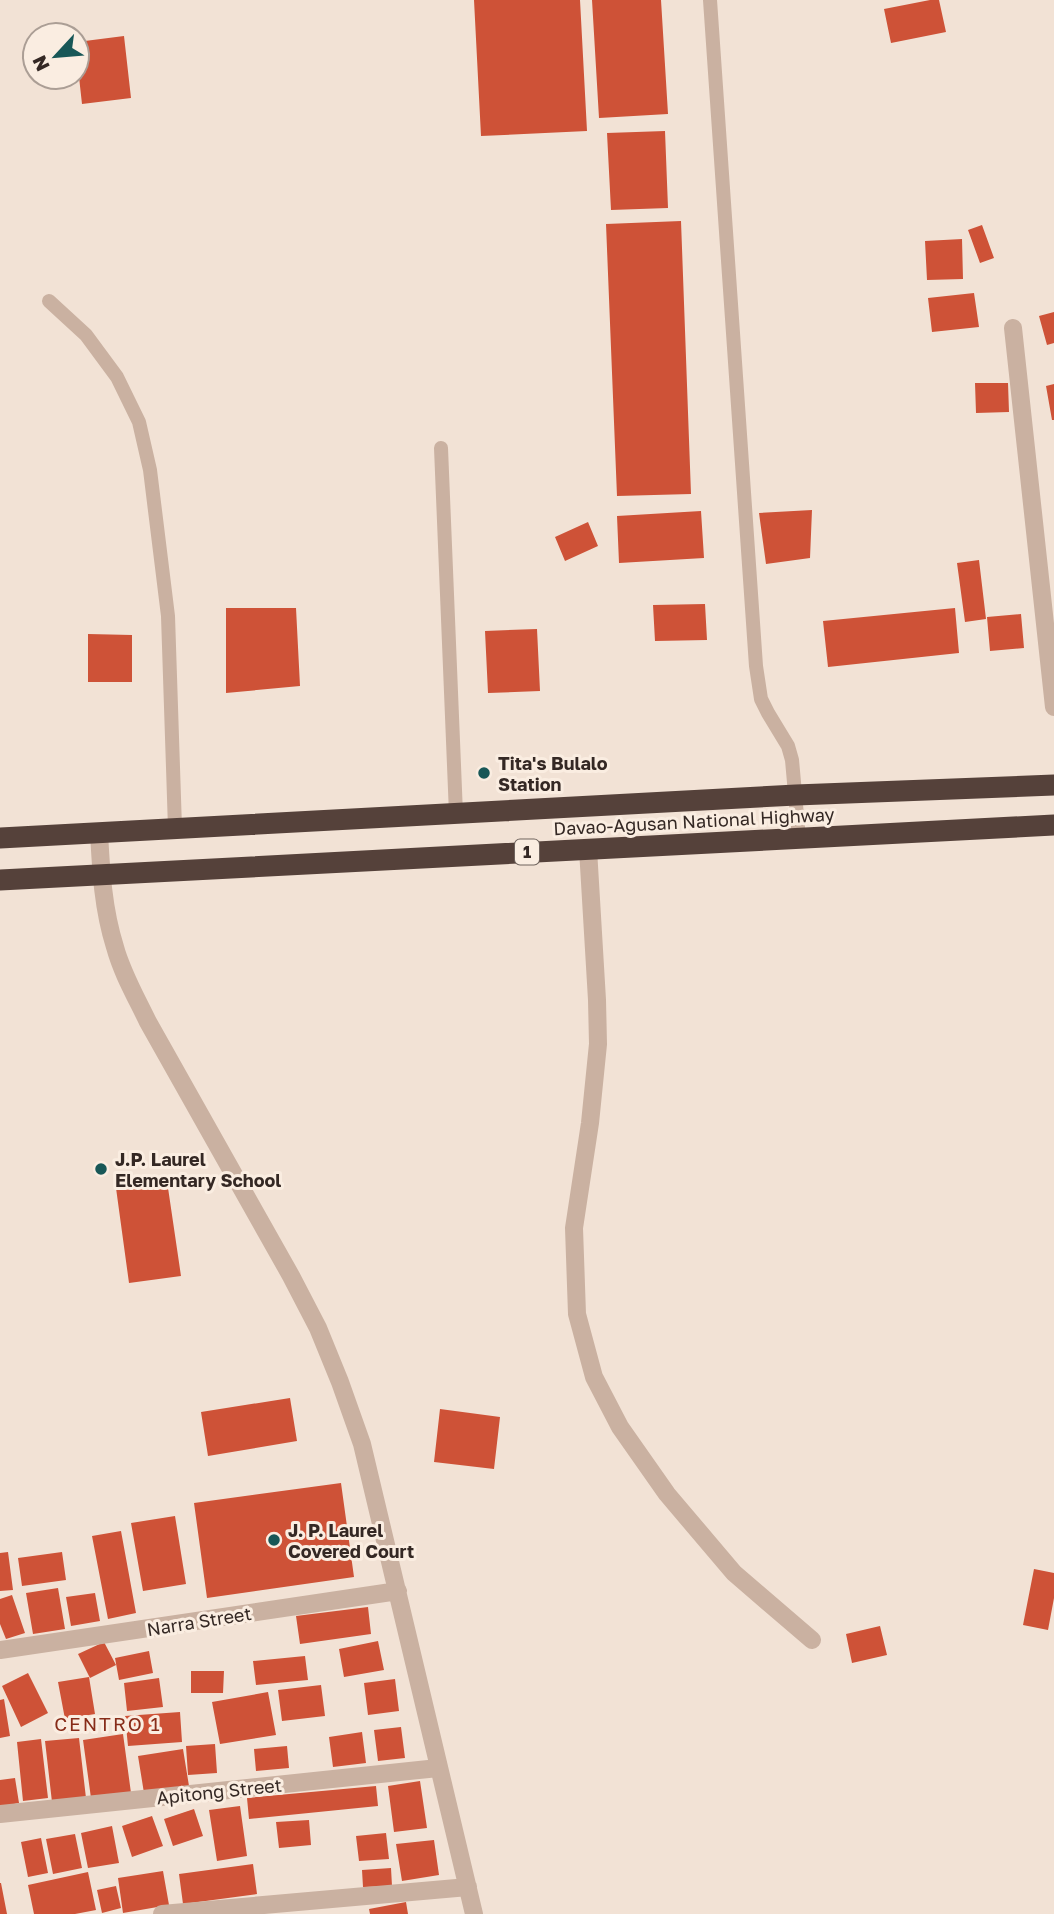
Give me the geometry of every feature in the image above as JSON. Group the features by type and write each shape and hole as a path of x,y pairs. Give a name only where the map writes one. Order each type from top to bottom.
{"highway":[{"name":"Davao-Agusan National Highway","path":"0,838 796,795 1054,785"},
{"name":"Davao-Agusan National Highway","path":"0,880 1054,825"}],"street":[{"path":"1013,328 1054,708"},
{"path":"99,832 107,914 115,948 129,984 318,1328 362,1444 474,1914"},
{"path":"588,849 598,1044 590,1123 574,1228 577,1314 594,1377 620,1427 667,1494 734,1573 812,1640"},
{"name":"Narra Street","path":"0,1650 398,1591"},
{"name":"Apitong Street","path":"0,1814 438,1768"},
{"path":"162,1914 468,1887"}],"lane":[{"path":"710,0 756,666 761,699 793,760 799,838"},
{"path":"49,301 86,335 117,377 139,422 150,470 168,616 175,828"},
{"path":"441,448 456,814"}],"building":[{"path":"474,0 580,0 587,131 481,136"},
{"path":"592,0 661,0 668,114 599,118"},
{"path":"939,0 946,32 891,43 884,9"},
{"path":"124,36 131,98 82,104 81,91 91,91 91,40"},
{"path":"665,131 668,208 611,210 607,133"},
{"path":"681,221 691,494 617,496 606,224"},
{"path":"982,225 994,258 980,263 968,230"},
{"path":"962,239 963,279 927,280 925,241"},
{"path":"974,293 979,327 932,332 928,298"},
{"path":"1054,312 1054,343 1047,345 1039,316"},
{"path":"975,383 1008,383 1009,412 976,413"},
{"path":"1054,384 1054,420 1052,420 1046,386"},
{"path":"812,510 810,558 766,564 759,513"},
{"path":"701,511 704,558 619,563 617,516"},
{"path":"588,522 598,546 565,561 555,537"},
{"path":"979,560 986,619 965,622 957,563"},
{"path":"705,604 707,640 655,641 653,605"},
{"path":"226,608 296,608 300,686 226,693"},
{"path":"955,608 959,653 828,667 823,621"},
{"path":"1021,614 1024,648 990,651 987,617"},
{"path":"537,629 540,691 488,693 485,631"},
{"path":"88,634 132,635 132,682 88,682"},
{"path":"167,1181 181,1276 129,1283 116,1188"},
{"path":"290,1398 297,1441 208,1456 201,1412"},
{"path":"440,1409 500,1417 494,1469 434,1462"},
{"name":"J. P. Laurel Covered Court","path":"341,1483 354,1577 207,1598 194,1503"},
{"path":"175,1516 186,1584 143,1591 131,1523"},
{"path":"121,1531 136,1613 108,1619 92,1536"},
{"path":"8,1552 13,1590 0,1591 0,1553"},
{"path":"62,1552 66,1580 22,1586 18,1558"},
{"path":"1034,1569 1054,1573 1054,1598 1048,1630 1023,1625"},
{"path":"58,1588 65,1629 33,1634 26,1593"},
{"path":"95,1593 100,1621 71,1626 66,1597"},
{"path":"12,1595 25,1633 6,1639 0,1624 0,1599"},
{"path":"368,1607 371,1634 300,1644 296,1616"},
{"path":"880,1626 887,1655 852,1663 846,1634"},
{"path":"378,1641 384,1670 344,1677 339,1649"},
{"path":"104,1642 116,1665 90,1678 78,1654"},
{"path":"149,1651 153,1673 119,1680 115,1658"},
{"path":"305,1656 308,1680 256,1685 253,1661"},
{"path":"191,1671 224,1671 223,1693 191,1693"},
{"path":"28,1673 48,1713 21,1727 2,1686"},
{"path":"89,1677 95,1714 65,1719 58,1682"},
{"path":"159,1678 163,1707 127,1711 124,1683"},
{"path":"395,1679 399,1711 368,1715 364,1683"},
{"path":"321,1685 325,1716 282,1721 278,1690"},
{"path":"268,1692 276,1735 220,1744 212,1702"},
{"path":"4,1699 10,1736 0,1738 0,1700"},
{"path":"180,1712 182,1742 128,1746 125,1716"},
{"path":"401,1727 405,1758 378,1761 374,1730"},
{"path":"362,1732 366,1763 333,1767 329,1737"},
{"path":"123,1734 131,1793 91,1798 83,1740"},
{"path":"79,1738 86,1798 52,1802 45,1741"},
{"path":"41,1739 48,1798 23,1801 17,1742"},
{"path":"215,1744 217,1773 188,1775 186,1746"},
{"path":"287,1746 289,1768 256,1771 254,1749"},
{"path":"183,1749 189,1786 144,1793 138,1756"},
{"path":"15,1778 19,1803 0,1807 0,1780"},
{"path":"420,1781 427,1828 394,1832 388,1786"},
{"path":"376,1786 378,1806 249,1819 247,1798"},
{"path":"240,1806 247,1856 217,1861 209,1810"},
{"path":"194,1809 203,1836 173,1846 164,1819"},
{"path":"152,1816 163,1846 132,1857 122,1826"},
{"path":"309,1820 311,1845 279,1848 276,1822"},
{"path":"112,1826 119,1863 88,1868 81,1833"},
{"path":"386,1833 389,1859 359,1861 356,1836"},
{"path":"75,1834 82,1868 53,1874 46,1839"},
{"path":"41,1838 48,1873 28,1877 21,1842"},
{"path":"434,1840 439,1875 402,1881 396,1844"},
{"path":"253,1864 257,1894 183,1904 179,1874"},
{"path":"391,1868 392,1886 363,1887 362,1870"},
{"path":"163,1871 169,1905 123,1913 118,1878"},
{"path":"88,1872 96,1910 75,1914 34,1914 28,1885"},
{"path":"1,1883 7,1914 0,1914"},
{"path":"116,1886 121,1908 102,1913 97,1890"},
{"path":"406,1902 408,1914 370,1914 369,1909"}],"place":[{"name":"Tita's Bulalo Station","path":"484,773"},
{"name":"J.P. Laurel Elementary School","path":"101,1169"},
{"name":"J. P. Laurel Covered Court","path":"274,1540"}],"district":[{"name":"CENTRO 1","path":"108,1723"}]}
